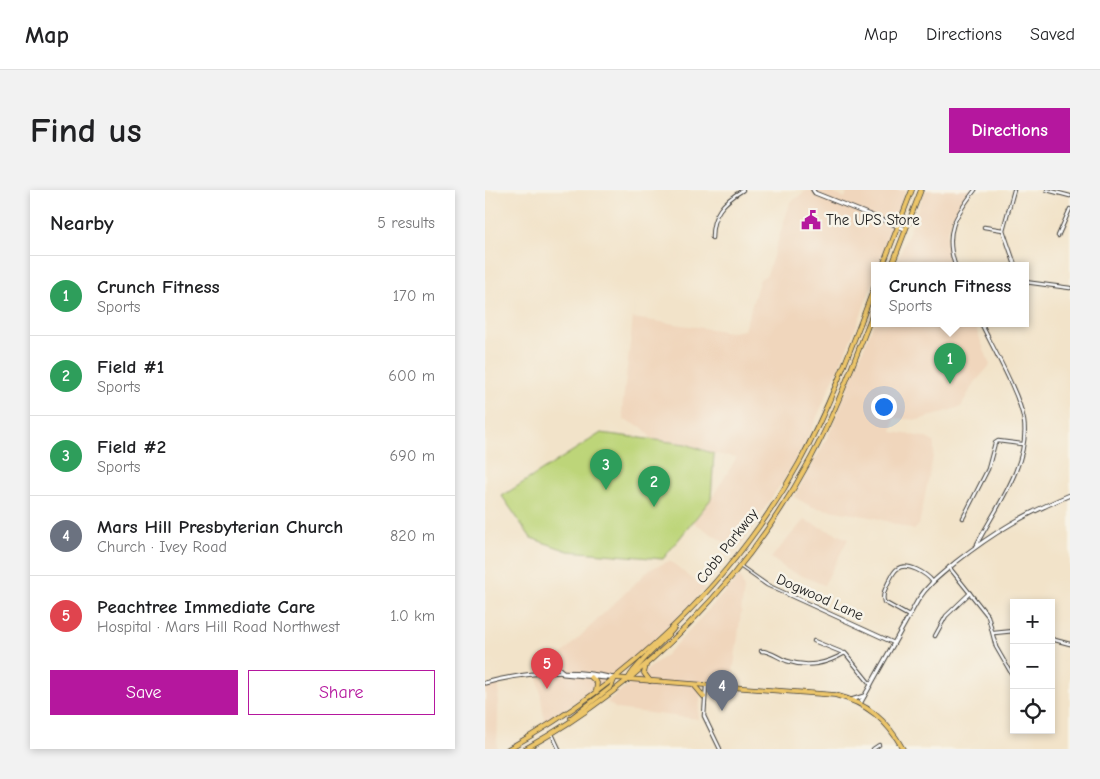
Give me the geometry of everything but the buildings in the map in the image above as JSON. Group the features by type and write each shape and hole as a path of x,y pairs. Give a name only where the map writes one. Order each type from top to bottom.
{"main road":[{"path":"884,262 912,190"},
{"path":"892,262 921,190"},
{"name":"Cobb Parkway","path":"508,749 557,720 615,678 679,621 729,565 761,522 788,480 828,405 871,296"},
{"name":"Cobb Parkway","path":"525,749 567,724 628,680 702,610 740,566 783,505 812,456 836,406 871,318"},
{"path":"628,680 631,672 656,649 679,621"},
{"path":"646,664 645,675 652,682"},
{"path":"591,678 597,683 595,693"},
{"path":"567,724 579,711 611,687 615,678 818,693 851,700 860,704 883,720 903,749"},
{"path":"694,685 704,698"}],"street":[{"path":"712,238 714,216 725,202 743,190"},
{"path":"813,190 905,229"},
{"path":"954,262 950,243 953,224 975,190"},
{"path":"1014,190 1003,230 1014,262"},
{"path":"1047,190 1070,196"},
{"path":"1058,236 1070,210"},
{"path":"984,227 1003,230"},
{"path":"1029,283 1070,288"},
{"path":"977,544 1008,488 1022,444 1024,422 1022,412 983,327"},
{"path":"963,518 988,468 995,443 998,441 1022,444"},
{"path":"860,704 909,616 924,591 933,582 977,544 1001,528 1070,495"},
{"name":"Dogwood Lane","path":"740,566 767,585 894,643"},
{"path":"909,616 883,602 883,594 896,570 902,567 915,570 927,574 933,582"},
{"path":"949,568 988,616 996,647 1010,670"},
{"path":"935,636 946,616 970,593"},
{"path":"993,633 1010,631"},
{"path":"1055,640 1070,644"},
{"path":"814,641 845,653 871,685"},
{"path":"761,651 766,651 788,662 818,665 845,653"},
{"path":"557,667 564,673"},
{"path":"485,683 521,675 557,673 615,678"},
{"path":"557,673 591,678 615,678"},
{"path":"706,686 704,716 720,749"},
{"path":"851,700 866,694"},
{"path":"552,734 559,749"},
{"path":"873,749 879,745"}],"shaded area":[{"path":"807,190 824,190 845,198 848,190 907,190 880,262 871,262 871,288 857,325 810,433 785,478 741,544 724,542 693,522 711,499 737,457 714,454 686,444 652,439 642,427 624,420 622,410 633,318 731,332 744,330 760,279 767,275 790,203"},
{"path":"925,190 973,190 956,212 947,233 948,262 897,262"},
{"path":"872,327 976,327 990,365 972,386 961,407 918,420 894,418 892,432 924,437 934,442 934,452 919,525 914,530 876,518 812,507 794,497 829,434"},
{"path":"804,520 848,539 824,585 788,570 771,558"},
{"path":"670,561 705,589 662,633 625,666 545,725 538,677 650,569"},
{"path":"740,576 744,589 732,682 702,681 698,719 617,709 607,702 666,655"},
{"path":"499,683 497,749 485,749 485,687"}],"green space":[{"path":"601,433 686,444 714,454 711,499 663,559 568,551 531,538 502,496"}],"place":[{"name":"The UPS Store","path":"811,220"},
{"name":"Crunch Fitness","path":"950,384"},
{"name":"Field #2","path":"606,490"},
{"name":"Field #1","path":"654,507"},
{"name":"Peachtree Immediate Care","path":"547,689"},
{"name":"Mars Hill Presbyterian Church","path":"722,711"}]}
